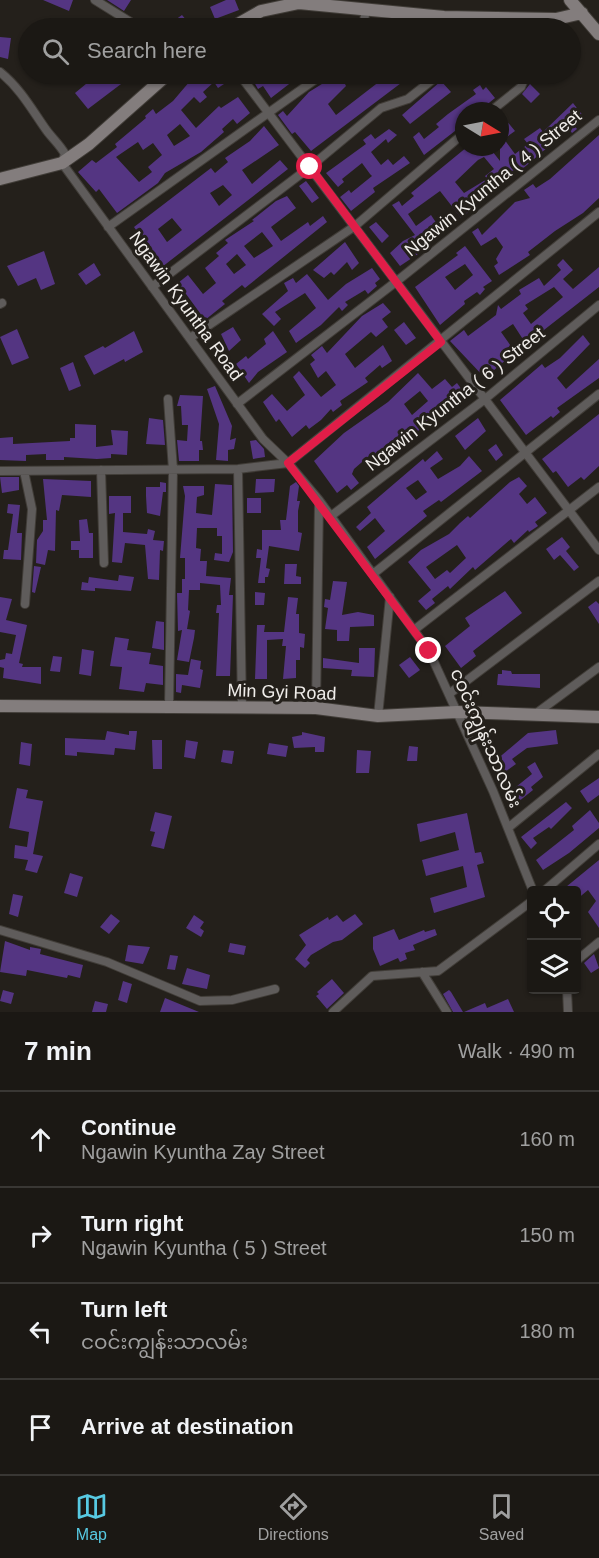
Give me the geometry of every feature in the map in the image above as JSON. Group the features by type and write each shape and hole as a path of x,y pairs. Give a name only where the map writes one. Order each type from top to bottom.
{"main road":[{"path":"570,0 599,34"},
{"path":"249,18 261,11 299,3 366,8 417,18"},
{"path":"560,18 582,13"},
{"path":"0,179 62,163 89,144 157,84"},
{"name":"Min Gyi Road","path":"0,706 316,708 378,716 457,712 532,717 599,717"}],"street":[{"path":"95,0 124,18"},
{"path":"364,18 366,8"},
{"name":"Ngawin Kyuntha Road","path":"0,72 28,100 49,133 61,146 65,154 62,163 262,439 288,463"},
{"path":"247,84 599,550"},
{"path":"108,227 309,84"},
{"path":"153,287 310,167 381,108 408,99 427,84"},
{"path":"502,102 522,84"},
{"name":"Ngawin Kyuntha ( 4 ) Street","path":"237,404 397,281 599,120"},
{"path":"190,338 355,226 455,141"},
{"path":"0,471 238,470 288,463 441,342 599,212"},
{"name":"Ngawin Kyuntha ( 6 ) Street","path":"331,516 485,399 599,305"},
{"path":"373,574 599,394"},
{"path":"168,399 173,470 169,706"},
{"name":"ငဝင်းကျွန်းသာလမ်း","path":"288,463 331,516 429,651 508,828 531,886"},
{"path":"101,470 104,563"},
{"path":"238,470 242,708"},
{"path":"24,471 32,509 25,604"},
{"path":"414,630 599,487"},
{"path":"316,708 318,500"},
{"path":"449,694 599,581"},
{"path":"378,716 390,597"},
{"path":"532,717 599,667"},
{"path":"508,828 599,754"},
{"path":"550,886 599,844"},
{"path":"333,1012 372,976 438,971 527,904"},
{"path":"0,930 107,962 200,1001 232,1000 275,989"},
{"path":"581,957 599,942"},
{"path":"422,972 447,1012"},
{"path":"567,994 568,1012"}],"building":[{"path":"43,0 73,0 69,11"},
{"path":"107,0 131,0 124,11"},
{"path":"226,0 235,0 239,10 215,18 210,7"},
{"path":"0,37 11,38 8,59 0,57"},
{"path":"86,84 121,84 88,109 75,93"},
{"path":"187,84 212,84 203,92 207,97 200,103 194,97 181,110 196,128 219,106 221,108 238,97 250,113 237,124 233,119 222,129 224,132 201,152 165,173 158,183 117,213 99,189 96,192 78,172 92,160 96,163 117,147 115,144 146,118 145,116 153,109 156,114 173,101","holes":["180,124 190,136 174,146 167,135","138,142 143,150 153,143 162,155 148,167 152,172 139,182 116,157"]},
{"path":"255,84 289,84 271,98 263,86 258,89"},
{"path":"322,84 345,84 346,86 328,104 336,115 376,84 400,84 311,151 295,132 292,134 278,115 283,111 287,116 309,92"},
{"path":"438,84 444,84 451,92 410,124 402,115"},
{"path":"530,84 540,94 531,103 522,94"},
{"path":"480,85 483,90 486,87 495,98 490,102 465,102 476,94 473,90"},
{"path":"573,103 584,117 574,125 577,129 572,133 569,129 520,171 517,168 511,172 461,218 440,191 408,214 416,226 431,215 443,233 436,238 434,235 418,247 421,252 400,266 390,253 403,241 415,235 392,205 399,201 402,206 414,196 411,193 456,156 496,156 500,161 500,156 509,156 509,146 515,154 528,144 524,139 540,128 543,132","holes":["484,157 494,169 485,176 487,179 464,193 455,182"]},
{"path":"455,109 455,131 424,155 413,137 419,132 424,139 439,127 436,124"},
{"path":"509,124 515,131 509,135"},
{"path":"264,126 279,145 242,170 252,184 280,160 288,169 162,267 134,227 211,168 215,173 228,162 225,158 250,141","holes":["223,185 232,195 219,206 210,193","172,218 182,230 167,242 158,229"]},
{"path":"389,129 397,135 388,143 386,139 371,152 381,165 388,159 393,165 404,156 410,163 373,188 375,192 351,211 340,197 349,190 351,193 372,176 362,163 342,179 344,182 338,187 326,173 366,144 363,140 371,134 375,139"},
{"path":"599,135 599,198 583,213 528,252 530,255 499,275 494,266 498,263 496,259 503,247 496,237 481,246 472,232 478,228 482,235 515,202 530,198 524,190 533,184 536,188 550,179"},
{"path":"306,181 319,198 312,203 299,186"},
{"path":"287,196 296,208 271,227 281,241 308,222 310,226 323,216 327,222 245,288 242,285 222,301 225,304 205,320 178,283 188,275 203,294 216,283 205,268 219,256 216,253 228,243 225,240 254,221 252,220 276,201","holes":["262,232 273,246 254,258 244,246","237,254 246,265 234,274 226,264"]},
{"path":"376,222 389,236 382,243 369,227"},
{"path":"345,242 359,263 352,270 347,262 334,275 331,272 324,278 313,270"},
{"path":"465,246 492,281 483,287 485,289 480,295 477,292 464,301 465,304 440,325 415,287 458,255 456,253","holes":["465,264 473,275 455,290 445,277"]},
{"path":"44,251 55,284 41,290 36,278 18,286 7,266"},
{"path":"563,259 573,270 563,279 573,289 599,267 599,287 526,344 513,324 501,332 515,352 485,378 450,341 464,330 468,336 496,315 498,305 501,309 521,294 519,290 539,278 544,286 561,270 557,265","holes":["554,287 563,297 531,324 523,313 528,309 525,305"]},
{"path":"94,263 101,275 86,285 78,274"},
{"path":"372,268 380,279 375,283 377,286 368,294 365,290 345,302 348,305 342,311 339,307 321,325 296,343 289,331 316,308 305,293 275,312 281,319 274,326 262,314 288,291 284,283 293,278 296,283 307,274 328,300 346,284"},
{"path":"383,303 391,312 382,319 388,327 376,337 371,332 345,354 355,368 383,345 392,361 382,368 380,365 365,378 368,382 340,401 342,405 333,412 331,409 309,429 306,425 292,437 279,419 276,422 263,402 272,394 287,411 305,395 293,377 299,371 321,397 336,385 326,371 318,378 310,364 315,360 311,355 322,346 327,353 362,316"},
{"path":"404,322 416,338 406,345 394,330"},
{"path":"233,327 241,340 229,351 221,334"},
{"path":"17,329 29,358 12,365 0,337"},
{"path":"134,331 143,352 94,375 84,356 103,346 105,348"},
{"path":"273,331 287,352 258,372 249,383 236,364 246,356 248,359 266,344 264,339"},
{"path":"583,335 590,344 557,378 566,389 599,359 599,378 557,408 560,412 553,418 551,416 526,435 500,400 542,364 545,368 560,358"},
{"path":"73,362 81,386 69,391 60,368"},
{"path":"418,373 432,389 445,379 452,387 457,383 465,394 376,464 370,455 354,469 352,474 359,483 351,490 347,485 337,493 314,461 344,433 388,402","holes":["420,391 428,401 412,415 404,404"]},
{"path":"215,386 232,426 230,440 236,438 234,449 228,450 228,461 216,460 219,424 207,389"},
{"path":"180,395 203,396 200,441 202,441 203,450 199,450 199,461 179,461 177,440 187,441 188,425 182,425 181,406 177,406"},
{"path":"599,414 599,466 584,480 581,477 568,487 556,471 553,473 542,459"},
{"path":"149,418 163,420 165,445 146,444"},
{"path":"478,418 486,431 465,450 455,436"},
{"path":"75,424 96,425 96,447 113,445 111,430 128,431 127,455 111,454 111,458 97,459 64,457 64,460 46,460 46,454 26,455 26,461 0,460 0,438 13,437 13,444 70,441 70,438 75,438"},
{"path":"256,440 264,449 265,457 253,459 250,441"},
{"path":"496,444 503,455 496,461 488,450"},
{"path":"437,451 443,459 430,468 438,479 460,466 469,456 482,471 441,502 439,500 423,511 427,516 375,559 367,547 385,531 375,518 360,531 356,527 371,513 367,507 423,459 425,462","holes":["418,480 427,492 416,500 406,488"]},
{"path":"0,477 19,477 19,490 2,493"},
{"path":"519,477 527,486 519,494 527,504 535,497 547,513 535,522 538,526 529,532 528,530 514,543 511,539 475,570 473,567 450,589 448,586 432,599 435,603 426,610 418,601 431,590 408,562 421,550 449,534 468,516 470,518 510,482","holes":["457,545 466,558 450,573 447,570 435,579 426,567"]},
{"path":"43,479 91,481 91,497 62,495 59,511 56,510 55,551 48,550 45,565 36,563 37,540 43,531 43,520 47,520"},
{"path":"256,479 275,479 274,492 255,493"},
{"path":"160,482 166,483 166,492 163,492 160,516 147,513 146,487 160,487"},
{"path":"296,482 299,486 297,501 300,501 298,532 302,533 299,551 269,546 266,568 270,569 268,577 265,577 265,583 258,583 261,558 256,558 257,549 262,550 262,530 281,530 280,520 286,520 290,486"},
{"path":"215,484 232,485 233,552 229,562 214,560 215,553 222,554 222,536 217,536 217,528 197,528 196,548 201,549 200,561 207,561 206,576 231,578 229,595 233,595 230,676 216,676 219,613 216,613 217,605 221,605 220,585 200,583 200,590 189,590 188,610 190,611 187,629 195,630 194,638 189,662 177,660 182,630 178,631 177,593 182,593 182,579 185,579 185,558 180,558 185,496 183,486 204,486 204,495 197,497 196,513 212,515"},
{"path":"109,496 131,496 131,513 123,513 123,532 147,534 148,529 155,531 153,540 164,541 163,551 160,550 159,580 148,579 145,545 125,543 122,563 112,562 115,513 109,514"},
{"path":"247,498 261,498 261,513 247,513"},
{"path":"8,504 20,505 17,533 22,533 21,560 3,559 4,550 8,550 13,514 7,513"},
{"path":"87,519 89,533 93,533 93,558 79,558 79,550 71,550 71,541 80,541 79,520"},
{"path":"562,537 570,547 566,551 579,567 574,571 560,555 554,560 546,549"},
{"path":"285,564 297,564 296,576 301,577 301,584 284,584"},
{"path":"34,566 41,567 35,593 32,592"},
{"path":"119,575 134,577 131,591 95,588 95,591 81,590 82,582 88,583 89,577 118,581"},
{"path":"333,581 347,582 342,615 358,612 374,615 374,626 350,627 349,641 337,641 337,630 325,629 328,608 324,607 325,599 330,600"},
{"path":"505,591 522,613 473,651 476,656 461,668 445,646 470,626 465,618"},
{"path":"255,592 265,593 264,605 255,605"},
{"path":"0,597 12,599 6,620 27,625 19,663 23,664 22,667 41,667 41,684 3,678 4,668 0,667 0,660 5,659 6,653 12,654 16,635 0,632"},
{"path":"288,597 298,598 296,614 299,614 299,633 305,634 304,648 300,647 300,660 296,660 296,678 283,679 286,646 282,646 283,639 267,640 267,679 255,679 257,625 265,625 264,632 284,632"},
{"path":"596,601 599,604 599,624 588,607"},
{"path":"156,621 164,622 164,650 152,648"},
{"path":"115,637 129,639 127,650 151,653 149,664 163,666 163,685 146,683 144,692 119,689 122,667 110,666"},
{"path":"359,648 375,648 374,677 351,676 352,670 323,668 323,658 359,663"},
{"path":"82,649 94,651 91,676 79,674"},
{"path":"53,656 62,657 60,672 50,671"},
{"path":"410,657 420,670 409,678 399,665"},
{"path":"191,659 201,661 200,669 203,670 200,688 182,685 181,693 176,692 176,674 188,675"},
{"path":"502,670 511,671 512,674 540,674 540,688 497,685 498,674 502,674"},
{"path":"556,730 558,744 527,748 512,759 516,764 505,772 496,760 528,733"},
{"path":"107,731 129,735 129,731 137,731 135,750 115,748 114,755 77,752 77,756 65,755 65,738 105,740"},
{"path":"302,732 325,737 324,752 315,752 315,747 294,748 292,737 302,735"},
{"path":"152,740 162,740 162,769 153,769"},
{"path":"186,740 198,742 195,759 184,757"},
{"path":"21,742 32,744 30,766 19,764"},
{"path":"269,743 288,746 286,757 267,754"},
{"path":"409,746 418,747 417,761 407,761"},
{"path":"223,750 234,751 232,764 221,762"},
{"path":"357,750 371,751 369,773 356,773"},
{"path":"535,762 543,777 531,787 533,790 518,802 511,791 532,774 527,767"},
{"path":"599,778 599,795 588,803 580,791"},
{"path":"17,788 28,790 26,798 43,801 33,854 43,856 37,873 25,870 28,860 14,858 15,845 27,847 29,832 9,828"},
{"path":"566,802 572,808 551,829 549,827 533,838 537,843 531,849 521,837"},
{"path":"590,810 599,823 599,828 569,853 543,870 536,860 574,830 572,826"},
{"path":"155,812 172,816 164,849 151,846 155,832 150,831"},
{"path":"467,813 475,853 481,852 484,863 477,865 485,897 434,913 430,898 467,887 463,866 426,876 422,860 459,850 455,832 420,842 417,824"},
{"path":"599,860 599,928 588,912 596,901 588,890 581,896 581,886 567,886"},
{"path":"70,873 83,877 77,897 64,893"},
{"path":"13,894 23,896 18,917 9,914"},
{"path":"111,914 120,921 109,934 100,927"},
{"path":"355,914 363,924 342,940 333,942 311,955 307,960 310,963 305,968 295,959 306,945 299,935 328,917 329,920 337,915 343,922"},
{"path":"194,915 204,922 200,928 204,931 201,937 186,928"},
{"path":"394,929 399,940 424,930 425,932 435,929 437,935 413,945 415,950 405,953 407,959 400,962 398,958 380,966 373,949 373,937"},
{"path":"5,941 30,950 30,947 41,949 40,954 83,965 80,978 68,975 67,978 27,970 26,976 0,972"},
{"path":"230,943 246,946 244,955 228,952"},
{"path":"128,945 150,947 143,964 125,961"},
{"path":"594,954 599,968 591,973 584,963"},
{"path":"170,955 178,956 175,970 167,969"},
{"path":"187,968 210,975 207,989 182,984"},
{"path":"332,979 344,993 327,1009 316,996 319,994 317,992"},
{"path":"123,981 132,984 127,1003 118,1000"},
{"path":"3,990 14,993 11,1004 0,1001"},
{"path":"449,990 463,1012 453,1012 443,994"},
{"path":"165,998 199,1012 160,1012"},
{"path":"508,999 514,1012 464,1012 485,1003 487,1008"},
{"path":"95,1001 108,1004 106,1012 92,1012"}],"route":[{"path":"310,167 441,342 288,463 429,651"}]}
